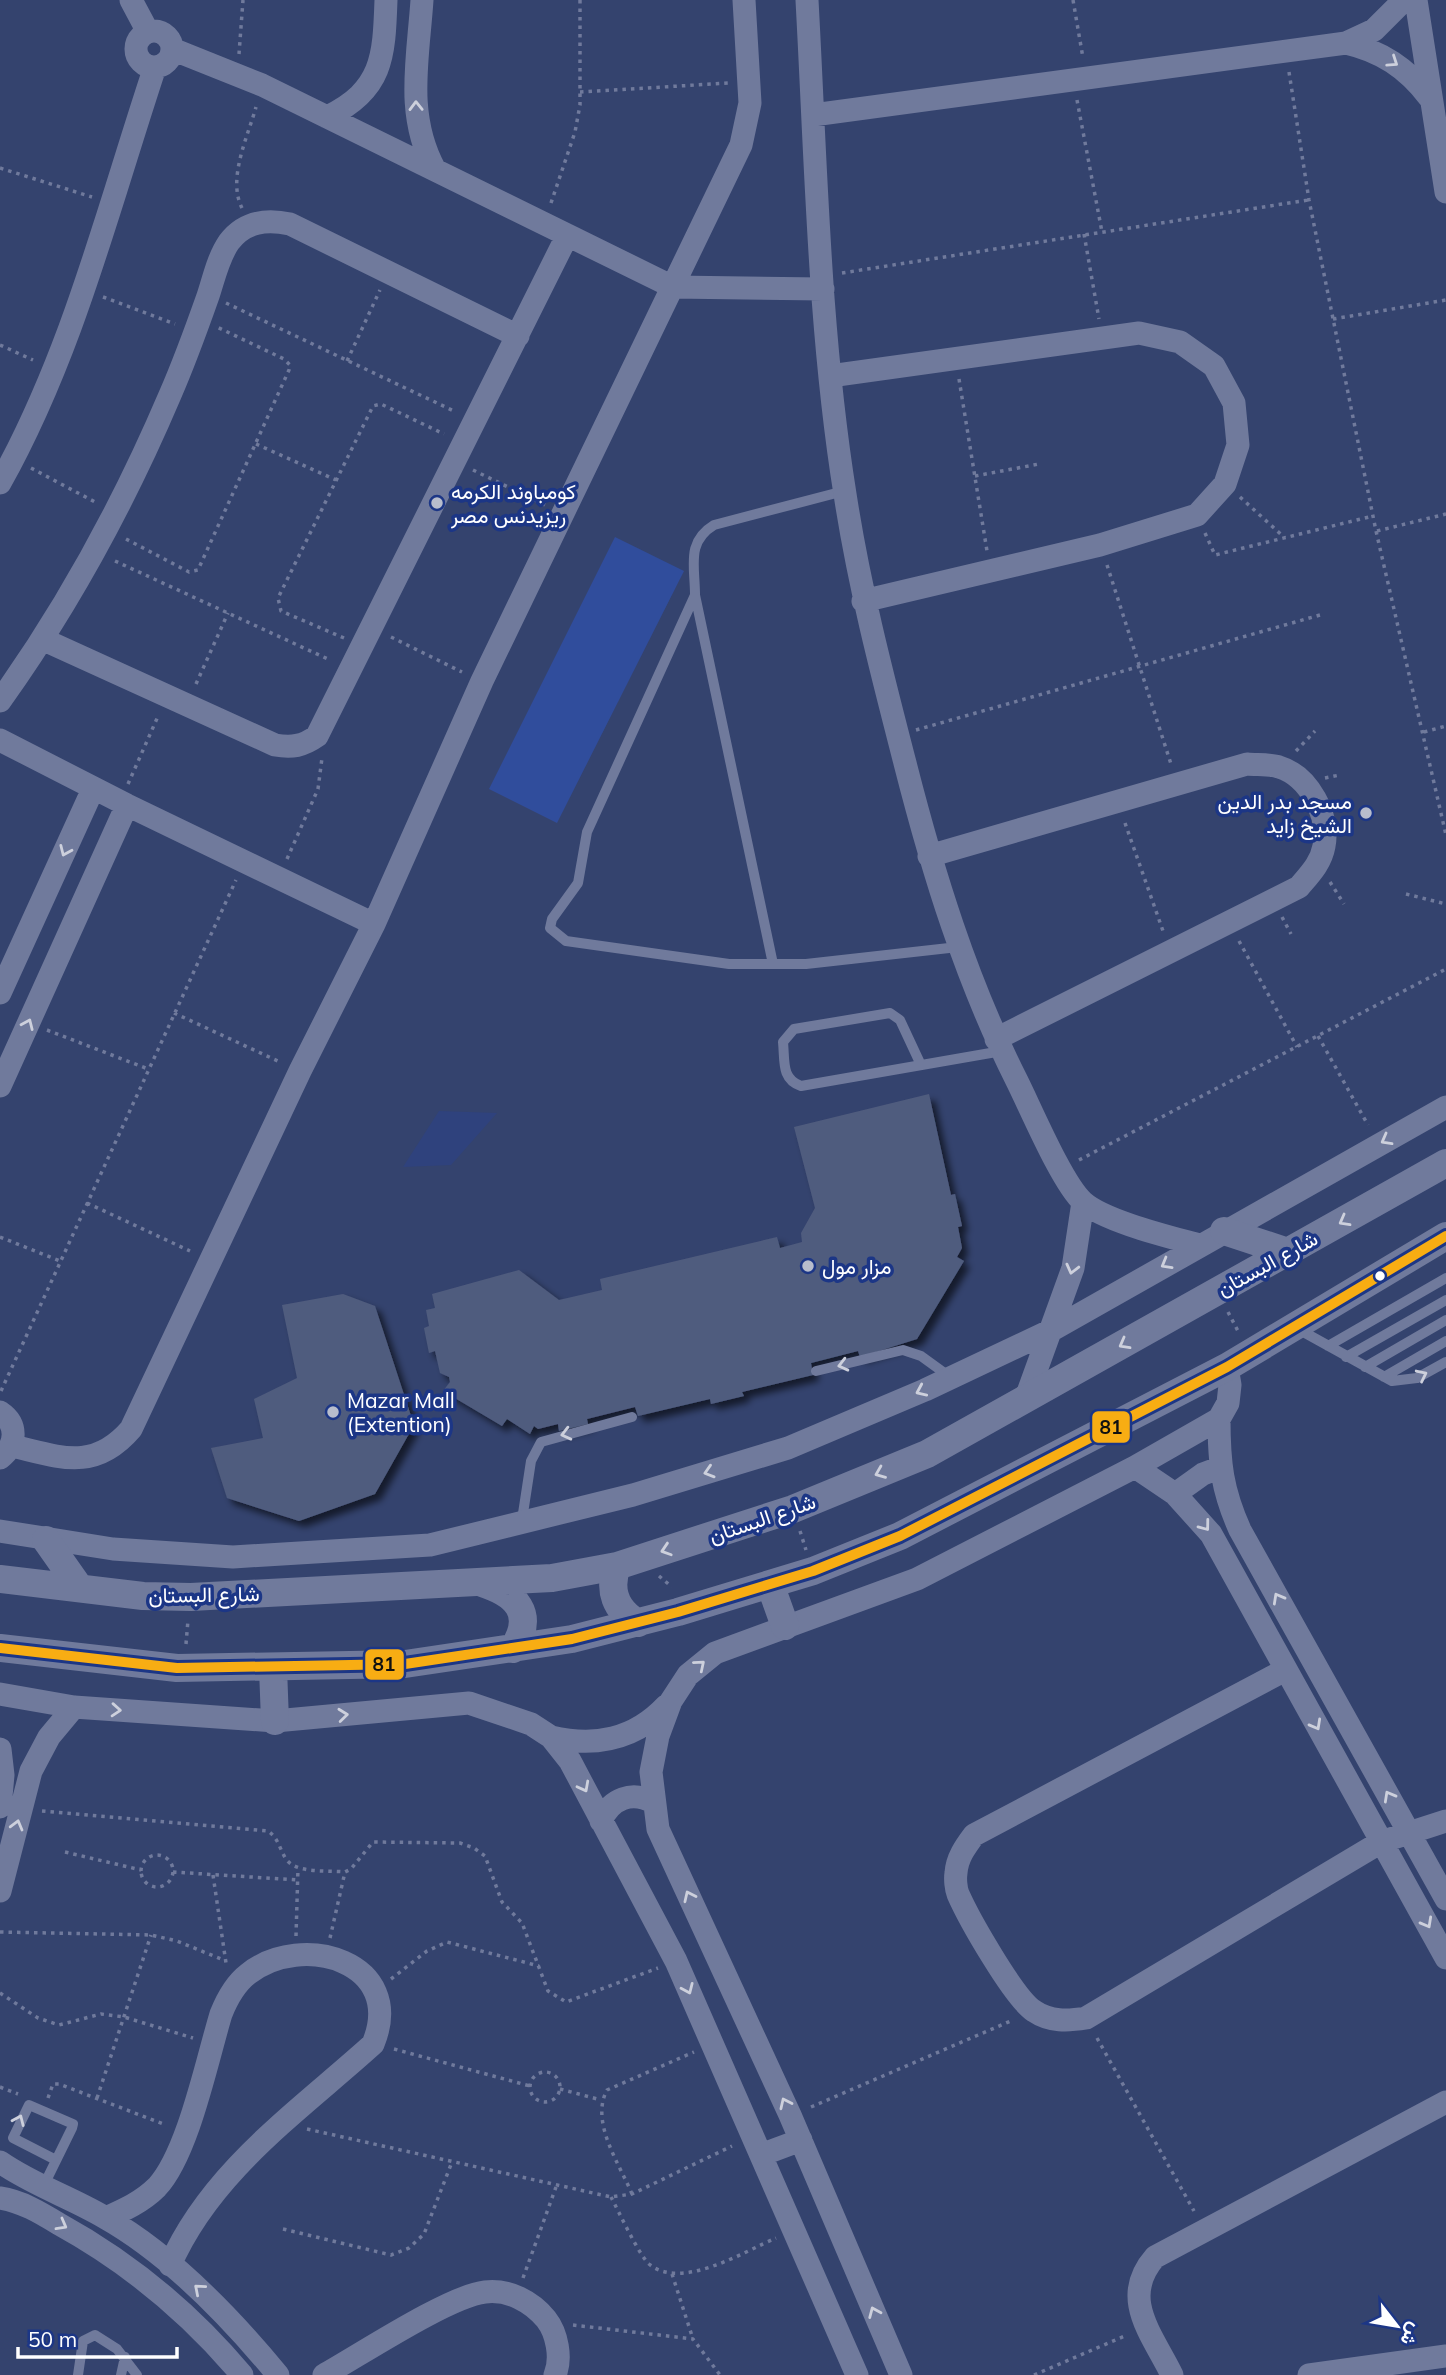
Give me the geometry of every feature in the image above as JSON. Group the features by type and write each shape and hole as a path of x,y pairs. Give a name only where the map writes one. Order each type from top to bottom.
{"street":[{"path":"131,0 148,32"},
{"path":"327,117 348,107 365,91 377,72 384,49 386,0"},
{"path":"422,0 415,104 421,138 435,170"},
{"path":"0,1412 12,1423 14,1434 6,1452 71,1459 89,1458 120,1442 131,1429 300,1071 374,924 482,681 741,145 750,103 744,0"},
{"path":"807,0 830,376 844,491 863,601 929,856 958,947 999,1045 1062,1170 1083,1202 1140,1227 1199,1245"},
{"path":"1346,43 1380,25 1404,0"},
{"path":"1416,0 1429,97 1446,192"},
{"path":"148,32 162,32 173,48 170,58 155,67 148,66 137,56 138,42 148,32"},
{"path":"813,115 1285,49 1346,43 1371,50 1393,62 1429,97"},
{"path":"173,48 262,85 673,287 823,282"},
{"path":"0,483 55,371 85,290 110,202 155,67"},
{"path":"0,701 42,639 111,520 166,405 229,241 242,230 257,222 274,220 290,224 518,335"},
{"path":"42,639 275,746 290,748 305,744 317,736 567,236"},
{"path":"830,376 1139,333 1180,342 1214,366 1234,403 1238,445 1225,484 1197,515 1100,545 863,601"},
{"path":"0,740 123,804 374,924"},
{"path":"929,856 1177,782 1247,764 1280,767 1305,783 1322,811 1325,844 1318,864 1299,887 999,1045"},
{"path":"0,993 93,789"},
{"path":"0,1086 123,804"},
{"path":"0,1531 113,1549 233,1558 430,1545 522,1520 633,1495 788,1448 1052,1331 1199,1245 1446,1107"},
{"name":"شارع البستان","path":"0,1579 143,1595 191,1597 552,1578 617,1566 793,1508 926,1454 1446,1163"},
{"path":"1026,1398 1073,1268 1083,1202"},
{"path":"1224,1231 1288,1252"},
{"path":"0,1648 140,1665 273,1668 409,1663 572,1639 638,1623 813,1571 900,1536 1238,1361 1446,1236"},
{"path":"1238,1361 1230,1385 1228,1403 1219,1419 1219,1468 1227,1500 1240,1530 1446,1899"},
{"path":"901,2375 790,2115 658,1829 651,1772 658,1735 671,1701 688,1675 715,1653 917,1579 1135,1467 1219,1419"},
{"path":"1135,1467 1175,1494 1212,1534 1446,1958"},
{"path":"1175,1494 1203,1474 1219,1468"},
{"path":"46,1540 79,1587"},
{"path":"617,1566 612,1583 616,1602 629,1618 638,1623"},
{"path":"478,1582 501,1589 518,1604 523,1627 513,1649"},
{"path":"770,1584 785,1626"},
{"path":"273,1668 275,1721"},
{"path":"1285,1670 974,1835 962,1852 956,1872 957,1892 1018,1996 1034,2011 1068,2021 1086,2018 1381,1842 1446,1821"},
{"path":"0,1694 74,1706 275,1721 470,1703 531,1724 551,1737 570,1761 676,1961 857,2375"},
{"path":"551,1737 595,1743 617,1738 647,1724 671,1701"},
{"path":"11,1808 49,1737 74,1706"},
{"path":"0,1749 11,1808 0,1891"},
{"path":"601,1821 605,1812 618,1800 636,1796 653,1802"},
{"path":"106,2218 134,2206 157,2186 174,2161 211,2044 230,1994 247,1975 269,1961 295,1956 347,1962 365,1973 377,1991 381,2018 373,2044 229,2172 211,2193 181,2239 170,2265"},
{"path":"1172,2375 1137,2303 1137,2286 1144,2270 1155,2258 1446,2102"},
{"path":"757,2146 801,2140"},
{"path":"0,2162 43,2188 106,2218 170,2265 239,2328 278,2375"},
{"path":"0,2198 12,2199 44,2215 91,2242 146,2281 217,2345 242,2375"},
{"path":"324,2375 457,2301 486,2292 516,2296 534,2307 548,2322 557,2341 555,2375"},
{"path":"217,2345 239,2328"},
{"path":"1309,2375 1446,2356"}],"lane":[{"path":"773,964 695,595 694,545 701,533 714,525 844,491"},
{"path":"695,595 587,832 578,883 552,919 550,928 566,941 701,962 773,964 841,961 958,947"},
{"path":"922,1065 900,1020 890,1013 794,1029 783,1042 786,1075 790,1082 801,1086 922,1065 999,1045"},
{"path":"1328,1346 1446,1278"},
{"path":"1346,1357 1446,1300"},
{"path":"1365,1367 1446,1320"},
{"path":"1295,1327 1384,1377 1405,1381 1446,1362"},
{"path":"1384,1377 1446,1341"},
{"path":"816,1371 903,1350 921,1356 950,1377"},
{"path":"522,1520 531,1461 541,1443 632,1417"},
{"path":"43,2188 73,2124 29,2105 13,2138 56,2160"},
{"path":"78,2375 83,2341 90,2335 108,2342 125,2357 136,2375"},
{"path":"121,2375 125,2357"}],"path":[{"path":"238,74 243,0"},
{"path":"544,224 575,132 580,92 580,0"},
{"path":"1073,0 1080,78 1102,232"},
{"path":"1285,49 1309,200 1376,531 1446,835"},
{"path":"580,92 748,82"},
{"path":"257,222 244,212 237,197 237,180 262,85"},
{"path":"0,168 110,202"},
{"path":"823,282 1084,234 1309,200"},
{"path":"1084,234 1103,338"},
{"path":"347,361 388,272"},
{"path":"13,459 188,572 198,570 290,365 284,359 197,325 85,290"},
{"path":"208,295 475,422"},
{"path":"1333,319 1446,300"},
{"path":"0,345 55,371"},
{"path":"956,359 990,571"},
{"path":"482,681 368,638 281,611 278,598 377,404 564,514"},
{"path":"256,444 336,480"},
{"path":"975,476 1039,464"},
{"path":"1225,484 1285,538"},
{"path":"1376,531 1446,514"},
{"path":"1215,555 1373,516"},
{"path":"1100,545 1177,782"},
{"path":"94,551 352,670"},
{"path":"123,804 177,701 228,613"},
{"path":"898,735 1320,615"},
{"path":"1424,732 1446,726"},
{"path":"278,880 318,789 322,753 317,736"},
{"path":"1117,800 1171,953"},
{"path":"0,1393 244,863"},
{"path":"1406,894 1446,904"},
{"path":"1238,939 1297,1047"},
{"path":"1062,1170 1446,969"},
{"path":"174,1013 300,1071"},
{"path":"29,1022 148,1070"},
{"path":"1318,1036 1379,1144"},
{"path":"87,1203 211,1262"},
{"path":"0,1237 60,1262"},
{"path":"1217,1292 1238,1361"},
{"path":"793,1508 813,1571"},
{"path":"186,1646 191,1597"},
{"path":"173,1645 198,1646"},
{"path":"11,1808 268,1831 275,1836 285,1858 298,1868 345,1872 351,1869 373,1842 460,1843 485,1856 502,1902 522,1923 548,1991 566,2002 676,1961"},
{"path":"65,1852 141,1870"},
{"path":"158,1855 169,1861 173,1872 167,1883 156,1887 145,1881 141,1870 146,1859 158,1855"},
{"path":"295,1956 298,1868"},
{"path":"173,1872 298,1880"},
{"path":"326,1958 345,1872"},
{"path":"213,1875 230,1994"},
{"path":"0,1932 151,1935 177,1941 226,1961"},
{"path":"97,2098 151,1935"},
{"path":"377,1991 426,1951 447,1942 539,1966"},
{"path":"0,1993 38,2018 59,2025 101,2014 124,2017 211,2044"},
{"path":"790,2115 1034,2011"},
{"path":"1086,2018 1205,2231"},
{"path":"373,2044 530,2086"},
{"path":"632,2194 601,2123 601,2100 607,2090 712,2044"},
{"path":"547,2073 557,2078 560,2089 554,2099 543,2102 533,2097 530,2086 536,2076 547,2073"},
{"path":"42,2101 47,2100 53,2084 59,2084 184,2133"},
{"path":"0,2087 25,2096"},
{"path":"560,2089 601,2100"},
{"path":"284,2124 556,2187 611,2197 632,2194 757,2146"},
{"path":"283,2229 391,2255 409,2248 424,2234 452,2162"},
{"path":"516,2296 556,2187"},
{"path":"611,2197 648,2263 672,2274 698,2271 794,2230"},
{"path":"672,2274 693,2339 719,2374"},
{"path":"548,2322 693,2339"},
{"path":"1034,2375 1149,2326"}],"shaded area":[{"path":"615,537 684,571 557,823 489,789"},
{"path":"439,1111 497,1113 451,1165 403,1167"}],"building":[{"name":"مزار مول","path":"929,1094 951,1195 955,1194 962,1226 958,1227 962,1248 957,1257 964,1261 917,1339 860,1357 858,1351 811,1363 813,1375 742,1392 744,1396 711,1404 710,1399 638,1416 635,1407 587,1419 588,1424 559,1431 558,1424 538,1429 534,1426 530,1434 507,1419 502,1426 443,1391 450,1382 449,1377 440,1373 435,1351 429,1353 424,1328 429,1326 426,1310 435,1308 432,1294 519,1270 559,1300 602,1290 600,1279 777,1237 780,1248 802,1242 801,1233 815,1208 794,1127"},
{"name":"Mazar Mall (Extention)","path":"343,1294 375,1306 414,1425 375,1494 299,1521 227,1498 211,1448 263,1438 254,1399 297,1378 282,1305"}],"transit line":[{"name":"81","path":"0,1648 177,1668 405,1664 572,1639 678,1612 813,1571 900,1536 1227,1367 1446,1236"}],"place":[{"name":"كومباوند الكرمه ريزيدنس مصر","path":"437,503"},
{"name":"مسجد بدر الدين الشيخ زايد","path":"1366,813"},
{"name":"مزار مول","path":"808,1266"},
{"name":"Mazar Mall (Extention)","path":"333,1412"}]}
